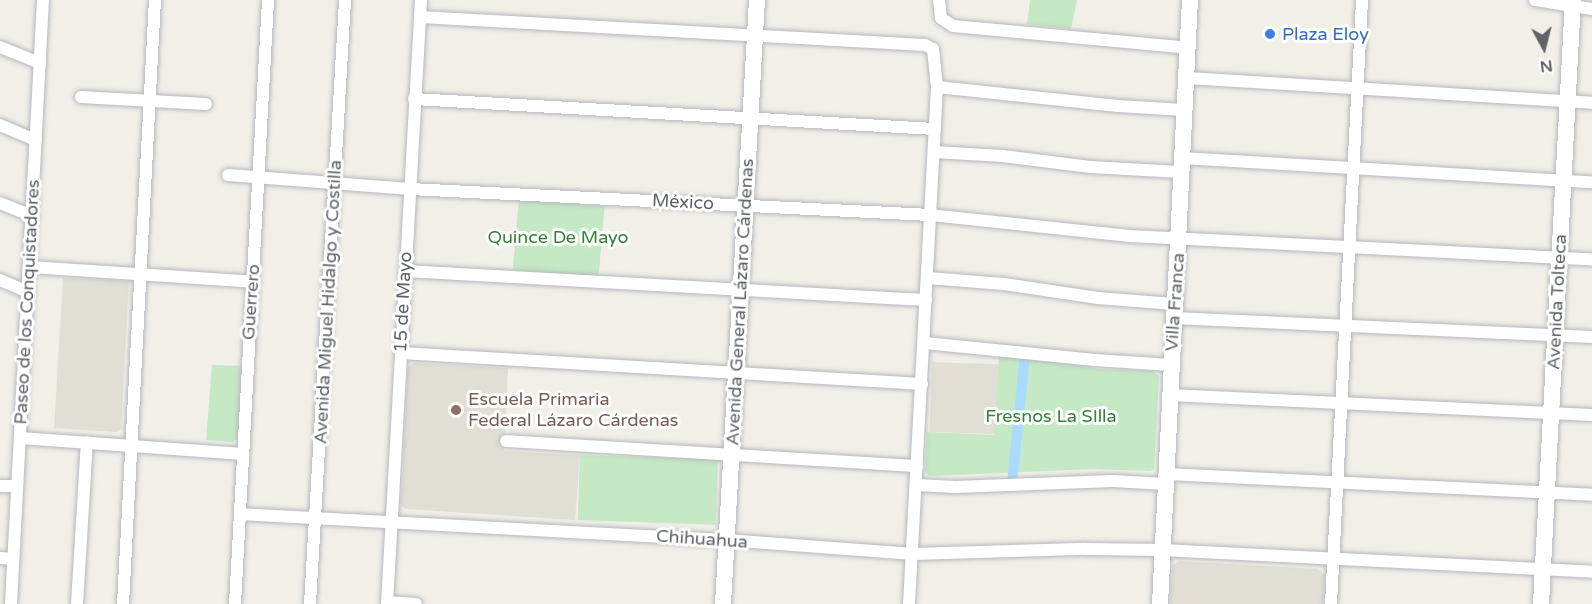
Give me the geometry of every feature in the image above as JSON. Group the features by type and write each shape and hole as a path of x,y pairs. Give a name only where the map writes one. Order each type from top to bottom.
{"street":[{"name":"Paseo de los Conquistadores","path":"11,604 6,559 17,486 43,0"},
{"path":"123,604 155,0"},
{"name":"Guerrero","path":"235,604 268,0"},
{"name":"Avenida Miguel Hidalgo y Costilla","path":"310,604 345,0"},
{"name":"15 de Mayo","path":"387,603 421,0"},
{"name":"Avenida General Lázaro Cárdenas","path":"723,604 757,0"},
{"path":"939,0 940,18 953,26 1188,48"},
{"name":"Villa Franca","path":"1160,604 1190,0"},
{"path":"1331,604 1362,0"},
{"path":"1535,0 1573,3 1592,9"},
{"name":"Avenida Tolteca","path":"1541,604 1573,3"},
{"path":"420,17 925,45 933,49 936,57 938,87 909,604"},
{"path":"0,47 40,63"},
{"path":"1186,78 1358,91 1592,103"},
{"path":"938,87 1118,106 1184,110"},
{"path":"81,98 206,104"},
{"path":"414,99 935,129"},
{"path":"0,125 36,140"},
{"path":"934,152 1003,156 1090,167 1182,165 1353,167 1592,182"},
{"name":"México","path":"228,175 410,189 930,215 1131,236 1592,259"},
{"path":"0,203 32,216"},
{"path":"30,267 253,282"},
{"path":"405,271 926,300"},
{"path":"928,278 1004,284 1174,311 1345,326 1592,337"},
{"path":"0,280 28,292"},
{"path":"925,343 1095,360 1171,364"},
{"path":"400,353 922,384"},
{"path":"1170,395 1592,416"},
{"path":"20,438 243,454"},
{"path":"506,441 917,466"},
{"path":"77,604 87,442"},
{"path":"916,484 955,487 1167,479 1337,481 1592,495"},
{"path":"0,486 17,486"},
{"name":"Chihuahua","path":"240,514 726,540 913,554 1086,549 1163,550 1592,572"},
{"path":"387,603 416,604"}],"shaded area":[{"path":"63,278 129,281 121,429 117,432 54,428"},
{"path":"932,362 998,364 996,434 930,432"},
{"name":"Escuela Primaria Federal Lázaro Cárdenas","path":"414,363 508,368 504,451 580,455 575,520 406,509 401,505 408,367"},
{"path":"1179,561 1317,569 1325,575 1323,604 1170,604 1173,565"}],"green space":[{"path":"1030,0 1077,0 1071,29 1027,24"},
{"name":"Quince De Mayo","path":"519,199 605,206 598,278 513,271"},
{"name":"Fresnos La SIlla","path":"999,352 1100,369 1153,371 1159,376 1154,469 1150,471 1093,469 929,476 925,472 927,432 994,435"},
{"path":"212,365 244,366 239,438 233,442 206,440"},
{"path":"580,455 718,460 716,525 578,520"}],"waterway":[{"path":"1012,483 1025,356"}],"place":[{"name":"Plaza Eloy","path":"1270,34"},
{"name":"Escuela Primaria Federal Lázaro Cárdenas","path":"456,410"}]}
